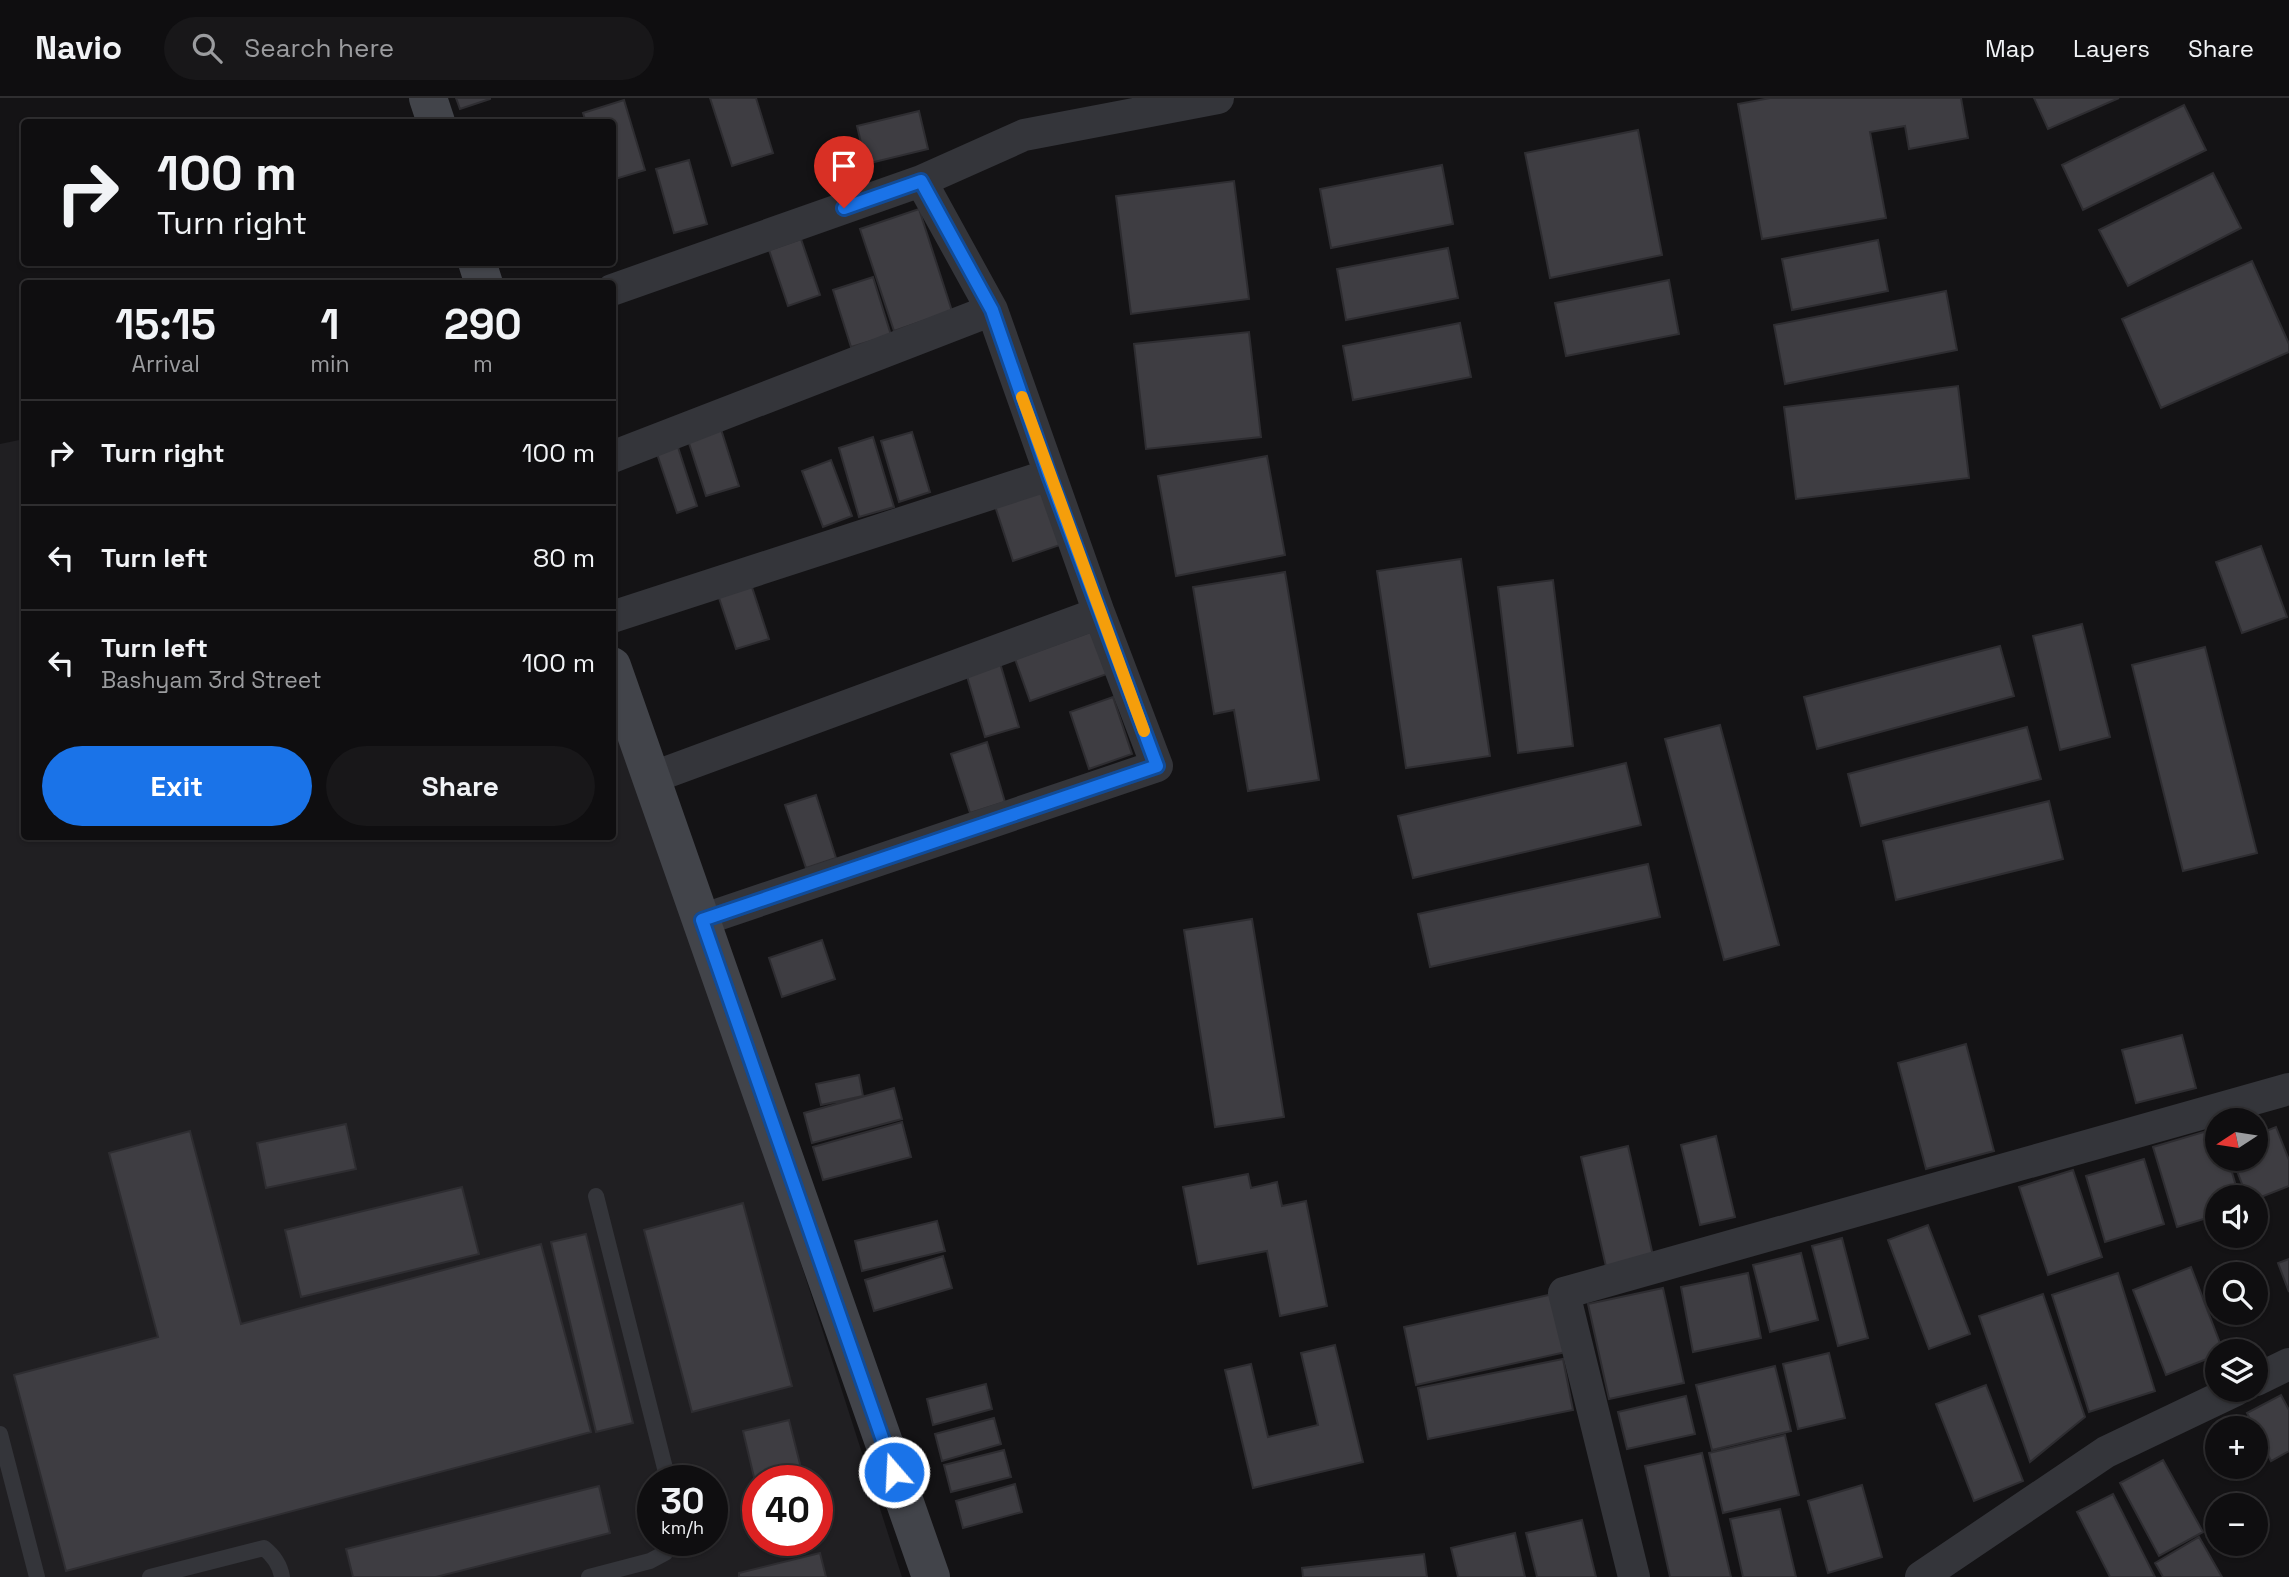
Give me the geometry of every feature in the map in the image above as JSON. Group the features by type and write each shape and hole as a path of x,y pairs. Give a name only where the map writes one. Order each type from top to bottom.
{"street":[{"path":"428,98 435,119"},
{"path":"616,289 921,181 1024,135 1218,98"},
{"path":"702,920 1157,766 1049,475 992,310 921,181"},
{"path":"616,455 992,310"},
{"path":"616,616 1049,475"},
{"path":"651,778 1099,613"},
{"path":"616,677 931,1577"},
{"path":"1634,1577 1564,1293 2289,1088"},
{"path":"2268,1374 2289,1364"},
{"path":"1921,1577 2106,1452 2211,1402"}],"lane":[{"path":"596,1196 664,1465"},
{"path":"0,1434 37,1577"},
{"path":"150,1577 264,1548 272,1554 281,1569 282,1577"},
{"path":"589,1577 650,1561 659,1556"}],"shaded area":[{"path":"21,440 21,840 616,840 616,714 726,1031 902,1577 0,1577 0,444"}],"building":[{"path":"456,98 490,98 490,99 460,109"},
{"path":"710,98 756,98 773,153 732,166"},
{"path":"1770,98 1961,98 1968,138 1909,149 1905,126 1870,132 1886,218 1762,239 1738,104"},
{"path":"2034,98 2119,98 2048,129"},
{"path":"624,100 645,170 616,179 616,119 585,119 583,113"},
{"path":"2184,105 2206,150 2083,210 2062,165"},
{"path":"919,111 928,149 866,164 857,126"},
{"path":"1638,130 1662,255 1550,278 1525,153"},
{"path":"689,160 707,224 674,233 656,169"},
{"path":"1442,165 1453,224 1331,248 1320,189"},
{"path":"2213,173 2241,228 2128,286 2099,230"},
{"path":"1234,181 1249,299 1131,314 1116,196"},
{"path":"919,209 952,311 894,331 860,229"},
{"path":"801,239 820,295 788,306 769,250"},
{"path":"1878,240 1888,291 1792,310 1782,259"},
{"path":"1448,248 1458,298 1346,320 1337,269"},
{"path":"2252,261 2289,344 2289,352 2161,408 2122,319"},
{"path":"873,277 891,335 851,347 833,290"},
{"path":"1669,280 1679,334 1566,356 1555,303"},
{"path":"1946,291 1957,350 1785,384 1774,325"},
{"path":"1460,323 1471,377 1353,400 1343,346"},
{"path":"1249,332 1261,437 1146,449 1134,344"},
{"path":"1958,386 1969,478 1796,499 1784,407"},
{"path":"720,426 739,486 706,496 687,437"},
{"path":"912,432 930,492 899,502 881,441"},
{"path":"873,437 894,507 859,517 839,448"},
{"path":"676,441 697,506 677,513 655,448"},
{"path":"1267,456 1285,555 1176,576 1158,476"},
{"path":"831,460 852,516 823,527 802,471"},
{"path":"1040,488 1060,545 1013,561 994,503"},
{"path":"2261,546 2287,617 2242,633 2216,562"},
{"path":"1461,559 1490,756 1406,768 1377,571"},
{"path":"1285,572 1319,780 1248,791 1234,710 1214,714 1193,587"},
{"path":"749,578 769,639 736,649 716,589"},
{"path":"1553,580 1573,746 1518,753 1498,587"},
{"path":"2082,624 2110,737 2060,750 2033,636"},
{"path":"1093,631 1107,674 1030,701 1015,659"},
{"path":"2000,646 2014,696 1817,749 1804,697"},
{"path":"2205,647 2257,853 2183,871 2132,665"},
{"path":"1000,663 1019,727 985,737 966,673"},
{"path":"1113,697 1132,754 1089,769 1070,712"},
{"path":"1720,725 1779,945 1724,960 1665,739"},
{"path":"2027,727 2041,779 1861,826 1848,774"},
{"path":"987,742 1005,802 970,813 951,754"},
{"path":"1626,763 1641,825 1413,878 1398,816"},
{"path":"816,795 836,858 806,868 785,805"},
{"path":"2049,801 2063,859 1896,900 1883,841"},
{"path":"1648,864 1660,917 1430,967 1418,914"},
{"path":"1252,919 1284,1117 1215,1127 1184,930"},
{"path":"822,940 835,979 782,997 769,958"},
{"path":"2182,1035 2196,1088 2136,1103 2122,1050"},
{"path":"1966,1044 1994,1151 1926,1169 1898,1063"},
{"path":"859,1075 863,1096 821,1105 816,1084"},
{"path":"894,1088 902,1119 812,1143 804,1113"},
{"path":"902,1122 911,1157 823,1180 813,1147"},
{"path":"346,1124 356,1169 266,1188 257,1143"},
{"path":"2276,1127 2289,1160 2289,1186 2268,1194 2268,1185 2242,1185 2237,1171 2268,1171 2268,1130"},
{"path":"190,1131 241,1324 541,1244 591,1432 66,1571 14,1375 158,1337 109,1153"},
{"path":"2205,1132 2205,1171 2232,1171 2236,1185 2205,1185 2205,1219 2177,1227 2153,1147"},
{"path":"1716,1136 1735,1217 1700,1225 1681,1145"},
{"path":"1628,1146 1654,1260 1607,1271 1581,1157"},
{"path":"2144,1159 2164,1224 2105,1242 2086,1176"},
{"path":"2073,1170 2102,1257 2048,1275 2019,1187"},
{"path":"1248,1174 1251,1188 1277,1182 1282,1206 1306,1201 1327,1306 1280,1316 1267,1251 1198,1264 1183,1187"},
{"path":"462,1187 479,1254 301,1297 285,1230"},
{"path":"743,1203 792,1386 692,1412 644,1230"},
{"path":"937,1221 945,1251 862,1271 855,1241"},
{"path":"1928,1225 1970,1334 1929,1349 1888,1240"},
{"path":"586,1234 633,1423 596,1432 551,1242"},
{"path":"1842,1238 1868,1338 1838,1346 1812,1246"},
{"path":"1801,1253 1818,1320 1770,1332 1753,1265"},
{"path":"943,1256 952,1288 874,1311 865,1280"},
{"path":"2289,1259 2289,1292 2278,1263"},
{"path":"2191,1267 2205,1304 2205,1325 2213,1325 2218,1339 2205,1339 2205,1360 2166,1375 2133,1290"},
{"path":"1748,1273 1761,1338 1693,1352 1681,1287"},
{"path":"2118,1273 2155,1391 2089,1412 2052,1295"},
{"path":"1663,1288 1684,1383 1609,1399 1588,1304"},
{"path":"1553,1294 1566,1352 1416,1385 1404,1327"},
{"path":"2043,1294 2085,1417 2030,1462 1979,1316"},
{"path":"1335,1345 1363,1462 1253,1488 1225,1370 1251,1364 1268,1437 1318,1425 1301,1353"},
{"path":"1829,1353 1845,1418 1798,1429 1783,1364"},
{"path":"1563,1359 1573,1410 1428,1439 1418,1388"},
{"path":"1775,1366 1791,1431 1712,1450 1696,1385"},
{"path":"986,1384 992,1409 933,1425 927,1399"},
{"path":"1986,1385 2023,1481 1974,1501 1936,1404"},
{"path":"2281,1395 2289,1410 2289,1451 2271,1461 2268,1455 2268,1416 2248,1416 2247,1413"},
{"path":"1686,1396 1695,1434 1627,1449 1618,1412"},
{"path":"994,1418 1001,1444 942,1461 935,1434"},
{"path":"789,1420 800,1465 751,1465 743,1431"},
{"path":"1785,1435 1799,1495 1723,1513 1709,1453"},
{"path":"1004,1450 1011,1477 951,1492 944,1465"},
{"path":"1702,1453 1731,1577 1670,1577 1645,1466"},
{"path":"2163,1460 2203,1532 2159,1556 2120,1483"},
{"path":"1015,1484 1022,1512 963,1528 956,1501"},
{"path":"1862,1485 1882,1557 1828,1573 1808,1501"},
{"path":"599,1486 610,1533 436,1577 353,1577 346,1549"},
{"path":"2113,1494 2155,1577 2110,1577 2077,1512"},
{"path":"1780,1509 1796,1577 1743,1577 1730,1519"},
{"path":"1582,1520 1596,1577 1537,1577 1526,1533"},
{"path":"1515,1533 1525,1577 1458,1577 1451,1548"},
{"path":"2199,1537 2205,1547 2205,1556 2210,1556 2222,1577 2163,1577 2155,1563"},
{"path":"1424,1554 1427,1577 1303,1577 1302,1568"},
{"path":"808,1556 821,1556 826,1577 739,1577 739,1573"}],"slow traffic":[{"path":"1022,397 1144,731"}],"route":[{"path":"844,208 921,181 992,310 1049,475 1157,766 702,920 894,1472"}]}
